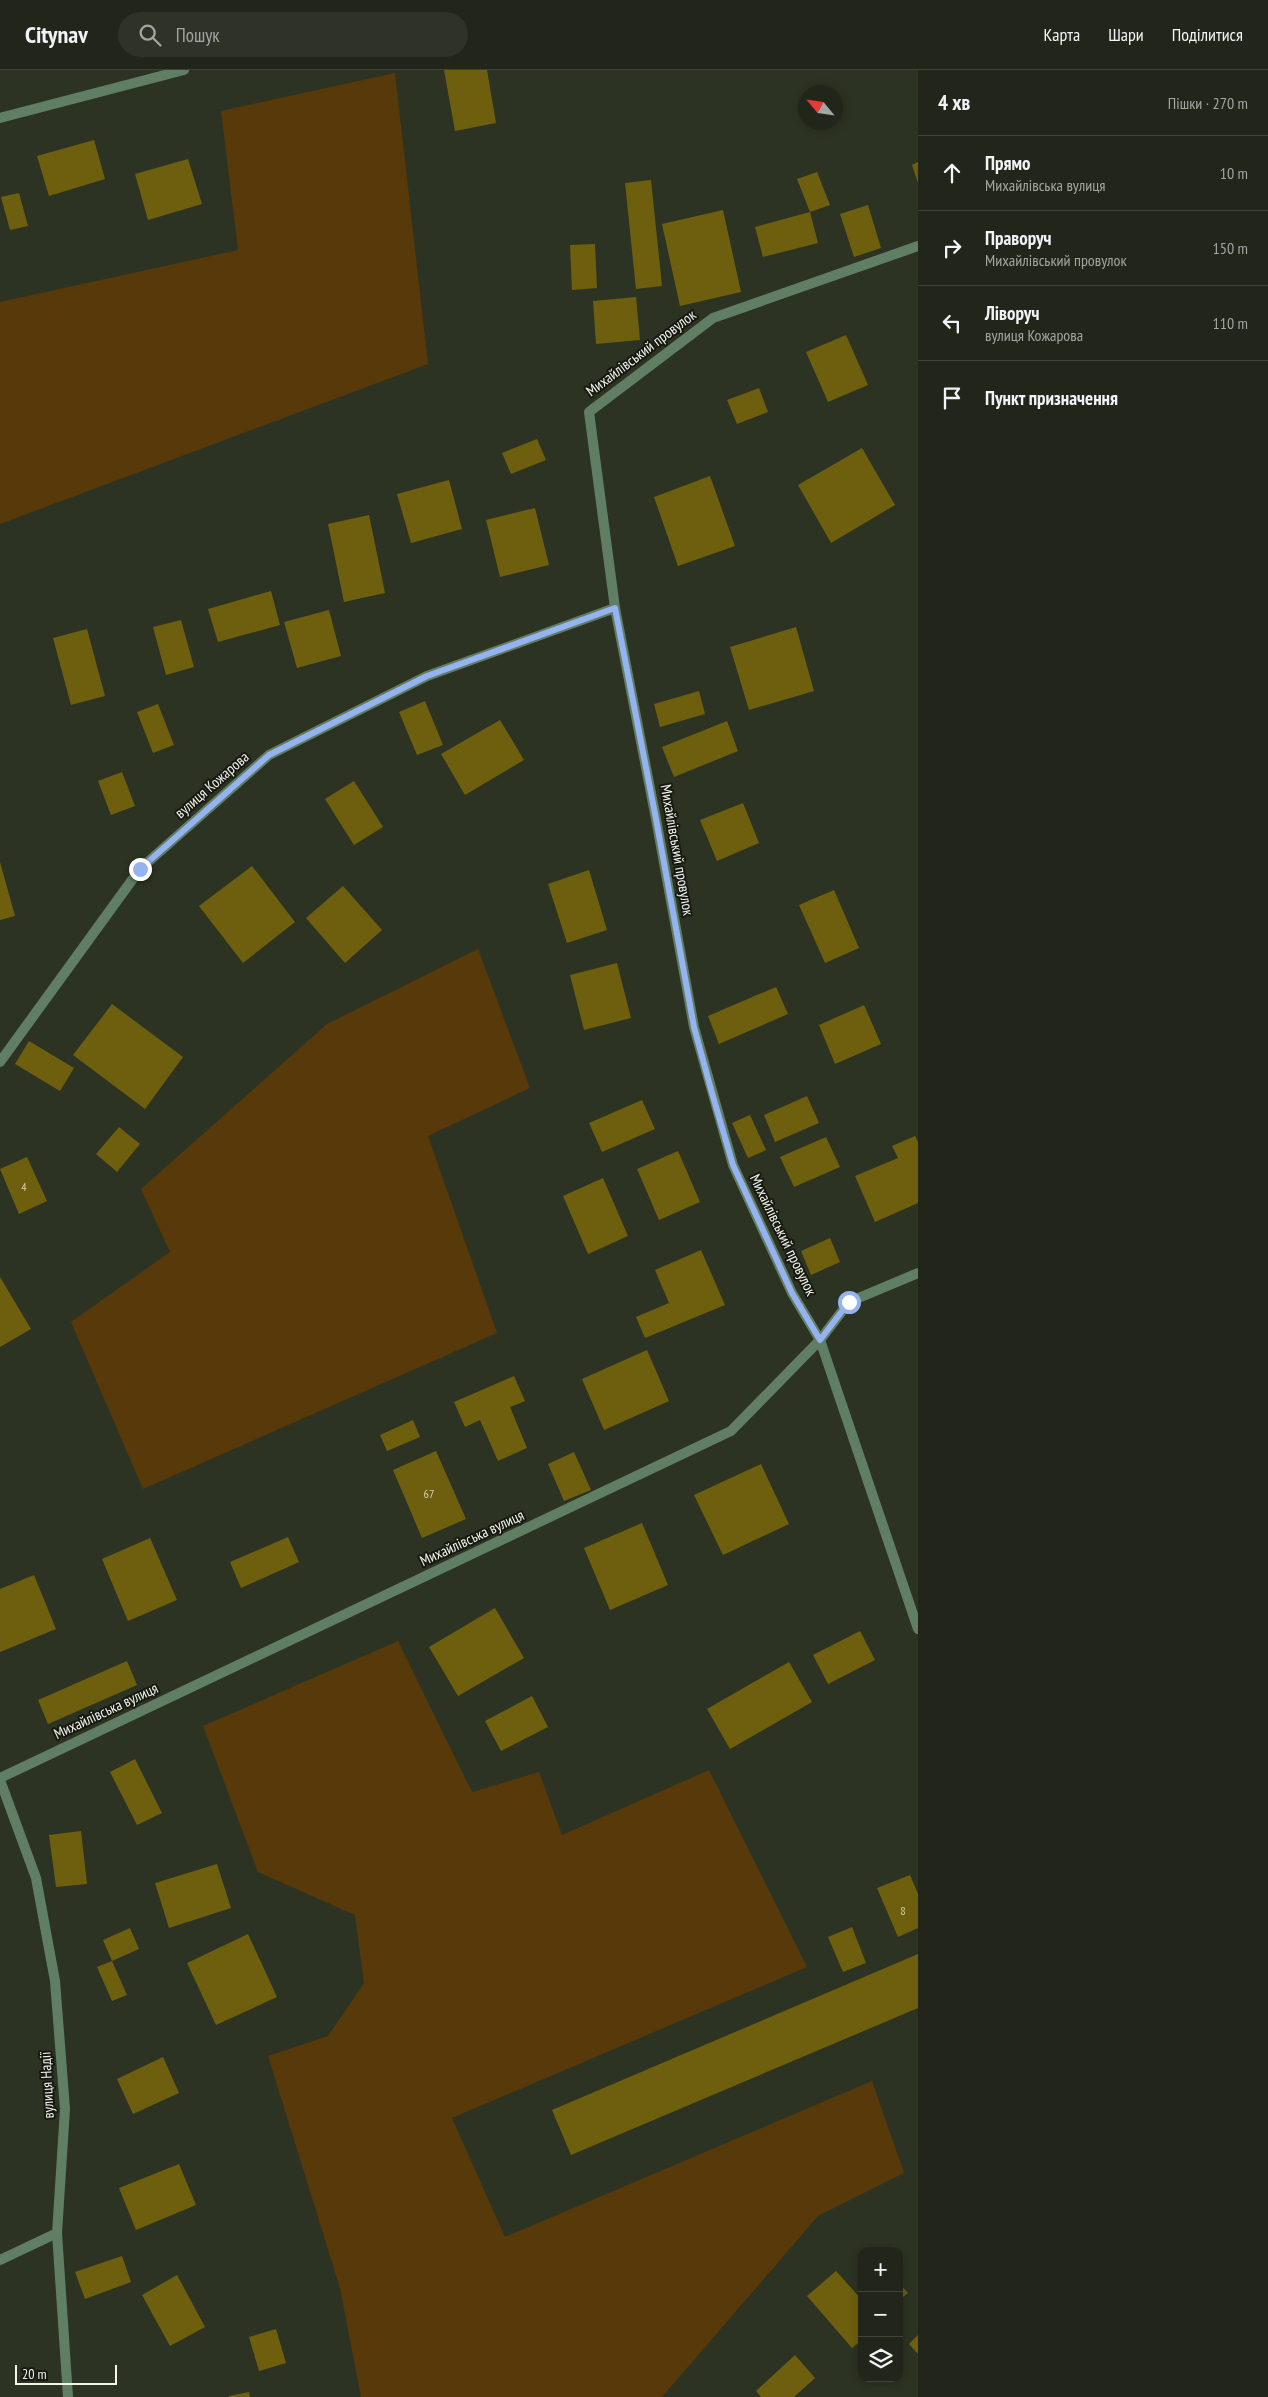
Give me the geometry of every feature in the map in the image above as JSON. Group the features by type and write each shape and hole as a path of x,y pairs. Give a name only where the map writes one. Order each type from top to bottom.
{"street":[{"path":"0,118 184,70"},
{"name":"Михайлівський провулок","path":"918,246 713,318 589,412 615,608 694,1027 733,1165 792,1293 820,1340 918,1629"},
{"name":"вулиця Кожарова","path":"0,1062 140,869 269,755 427,676 615,608"},
{"name":"Михайлівська вулиця","path":"0,1779 731,1431 820,1340 849,1302 918,1273"},
{"name":"вулиця Надії","path":"0,1779 36,1878 55,1981 64,2109 57,2233 68,2397"},
{"path":"0,2260 57,2233"}],"shaded area":[{"path":"395,73 428,364 0,524 0,302 238,250 221,111"},
{"path":"478,949 530,1088 428,1136 497,1333 143,1489 71,1322 170,1252 141,1189 327,1024"},
{"path":"398,1641 472,1792 539,1772 562,1835 709,1770 807,1967 452,2118 505,2237 872,2081 904,2173 818,2216 662,2397 361,2397 340,2288 268,2056 328,2036 364,1983 355,1915 258,1872 203,1726"}],"building":[{"path":"444,70 487,70 496,123 455,131"},
{"path":"94,140 105,179 49,196 37,156"},
{"path":"188,159 202,204 148,220 135,174"},
{"path":"918,162 918,183 912,165"},
{"path":"817,172 830,205 810,212 797,179"},
{"path":"651,180 662,286 636,289 625,183"},
{"path":"19,193 28,226 10,230 1,197"},
{"path":"868,205 881,248 854,257 840,214"},
{"path":"723,210 741,292 680,306 662,224"},
{"path":"810,212 818,243 763,257 755,227"},
{"path":"595,244 597,288 572,290 570,245"},
{"path":"636,297 640,340 596,344 593,301"},
{"path":"846,335 868,385 828,402 806,352"},
{"path":"759,388 768,412 737,424 727,400"},
{"path":"537,439 546,460 511,474 502,453"},
{"path":"862,448 895,505 831,543 798,485"},
{"path":"710,476 735,546 678,566 654,497"},
{"path":"449,480 462,529 411,543 397,494"},
{"path":"535,508 549,565 500,577 486,520"},
{"path":"369,515 385,593 344,602 328,524"},
{"path":"271,591 280,625 218,642 208,609"},
{"path":"329,610 341,656 297,668 284,622"},
{"path":"181,620 194,667 166,675 153,627"},
{"path":"796,627 814,691 749,710 730,647"},
{"path":"87,629 105,696 71,705 53,638"},
{"path":"699,691 705,714 660,727 654,704"},
{"path":"425,701 443,745 417,755 399,712"},
{"path":"158,704 174,745 153,753 137,712"},
{"path":"500,720 524,760 465,795 441,754"},
{"path":"727,721 738,751 674,777 662,747"},
{"path":"122,772 135,806 111,815 98,781"},
{"path":"354,781 383,827 354,845 325,799"},
{"path":"743,803 759,843 717,861 700,820"},
{"path":"0,862 15,916 0,920"},
{"path":"252,866 295,922 243,963 199,906"},
{"path":"589,870 607,930 567,943 548,884"},
{"path":"343,886 382,930 345,963 306,918"},
{"path":"834,890 859,948 825,963 799,905"},
{"path":"617,963 631,1018 584,1030 570,975"},
{"path":"776,987 788,1014 719,1044 708,1016"},
{"path":"112,1004 183,1057 145,1109 73,1055"},
{"path":"864,1005 881,1044 835,1064 819,1025"},
{"path":"29,1041 74,1068 60,1091 15,1064"},
{"path":"807,1096 819,1123 775,1142 764,1115"},
{"path":"642,1100 655,1129 602,1152 589,1123"},
{"path":"750,1115 766,1150 748,1158 732,1123"},
{"path":"119,1127 140,1144 117,1172 96,1154"},
{"path":"915,1136 918,1142 918,1203 875,1222 855,1176 898,1158 892,1146"},
{"path":"826,1137 840,1167 794,1187 780,1157"},
{"path":"678,1151 700,1202 659,1220 637,1169"},
{"path":"27,1157 47,1201 19,1214 0,1169"},
{"path":"603,1178 628,1236 588,1254 563,1196"},
{"path":"830,1238 840,1262 811,1275 801,1251"},
{"path":"701,1250 725,1305 645,1338 636,1317 669,1303 655,1270"},
{"path":"0,1277 31,1329 0,1347"},
{"path":"647,1350 669,1401 604,1430 582,1379"},
{"path":"514,1376 525,1401 510,1407 527,1448 498,1461 480,1420 465,1427 454,1402"},
{"path":"413,1420 420,1437 387,1451 380,1435"},
{"path":"436,1451 466,1519 422,1538 393,1470"},
{"path":"574,1452 591,1490 564,1501 548,1464"},
{"path":"761,1464 789,1524 723,1555 694,1495"},
{"path":"642,1523 668,1585 610,1610 584,1548"},
{"path":"288,1537 299,1562 241,1588 230,1562"},
{"path":"150,1538 177,1600 128,1621 102,1559"},
{"path":"34,1575 56,1629 0,1652 0,1589"},
{"path":"495,1608 524,1658 458,1696 429,1647"},
{"path":"860,1631 875,1660 828,1684 813,1655"},
{"path":"127,1661 137,1685 48,1724 38,1700"},
{"path":"789,1662 812,1702 730,1749 707,1709"},
{"path":"532,1696 548,1727 501,1751 485,1721"},
{"path":"135,1759 162,1813 137,1825 110,1772"},
{"path":"81,1831 87,1884 56,1887 49,1835"},
{"path":"217,1864 231,1908 169,1928 155,1883"},
{"path":"910,1875 918,1894 918,1928 898,1937 877,1888"},
{"path":"852,1927 866,1963 843,1972 828,1937"},
{"path":"130,1928 139,1949 112,1961 103,1940"},
{"path":"248,1934 277,1997 216,2025 187,1963"},
{"path":"918,1954 918,2008 571,2155 552,2110"},
{"path":"112,1961 127,1995 112,2001 97,1967"},
{"path":"163,2057 179,2093 133,2114 117,2079"},
{"path":"179,2164 196,2205 136,2230 119,2188"},
{"path":"122,2256 131,2282 85,2299 75,2272"},
{"path":"836,2271 858,2296 858,2343 852,2348 807,2296"},
{"path":"177,2275 205,2327 170,2346 142,2295"},
{"path":"903,2287 908,2293 903,2297"},
{"path":"276,2329 286,2363 259,2371 249,2337"},
{"path":"918,2335 918,2354 909,2344"},
{"path":"795,2355 815,2378 794,2397 761,2397 756,2391"},
{"path":"249,2392 250,2397 229,2397 229,2396"}],"route":[{"path":"140,869 269,755 427,676 615,608 694,1027 733,1165 792,1293 820,1340 849,1302"}]}
